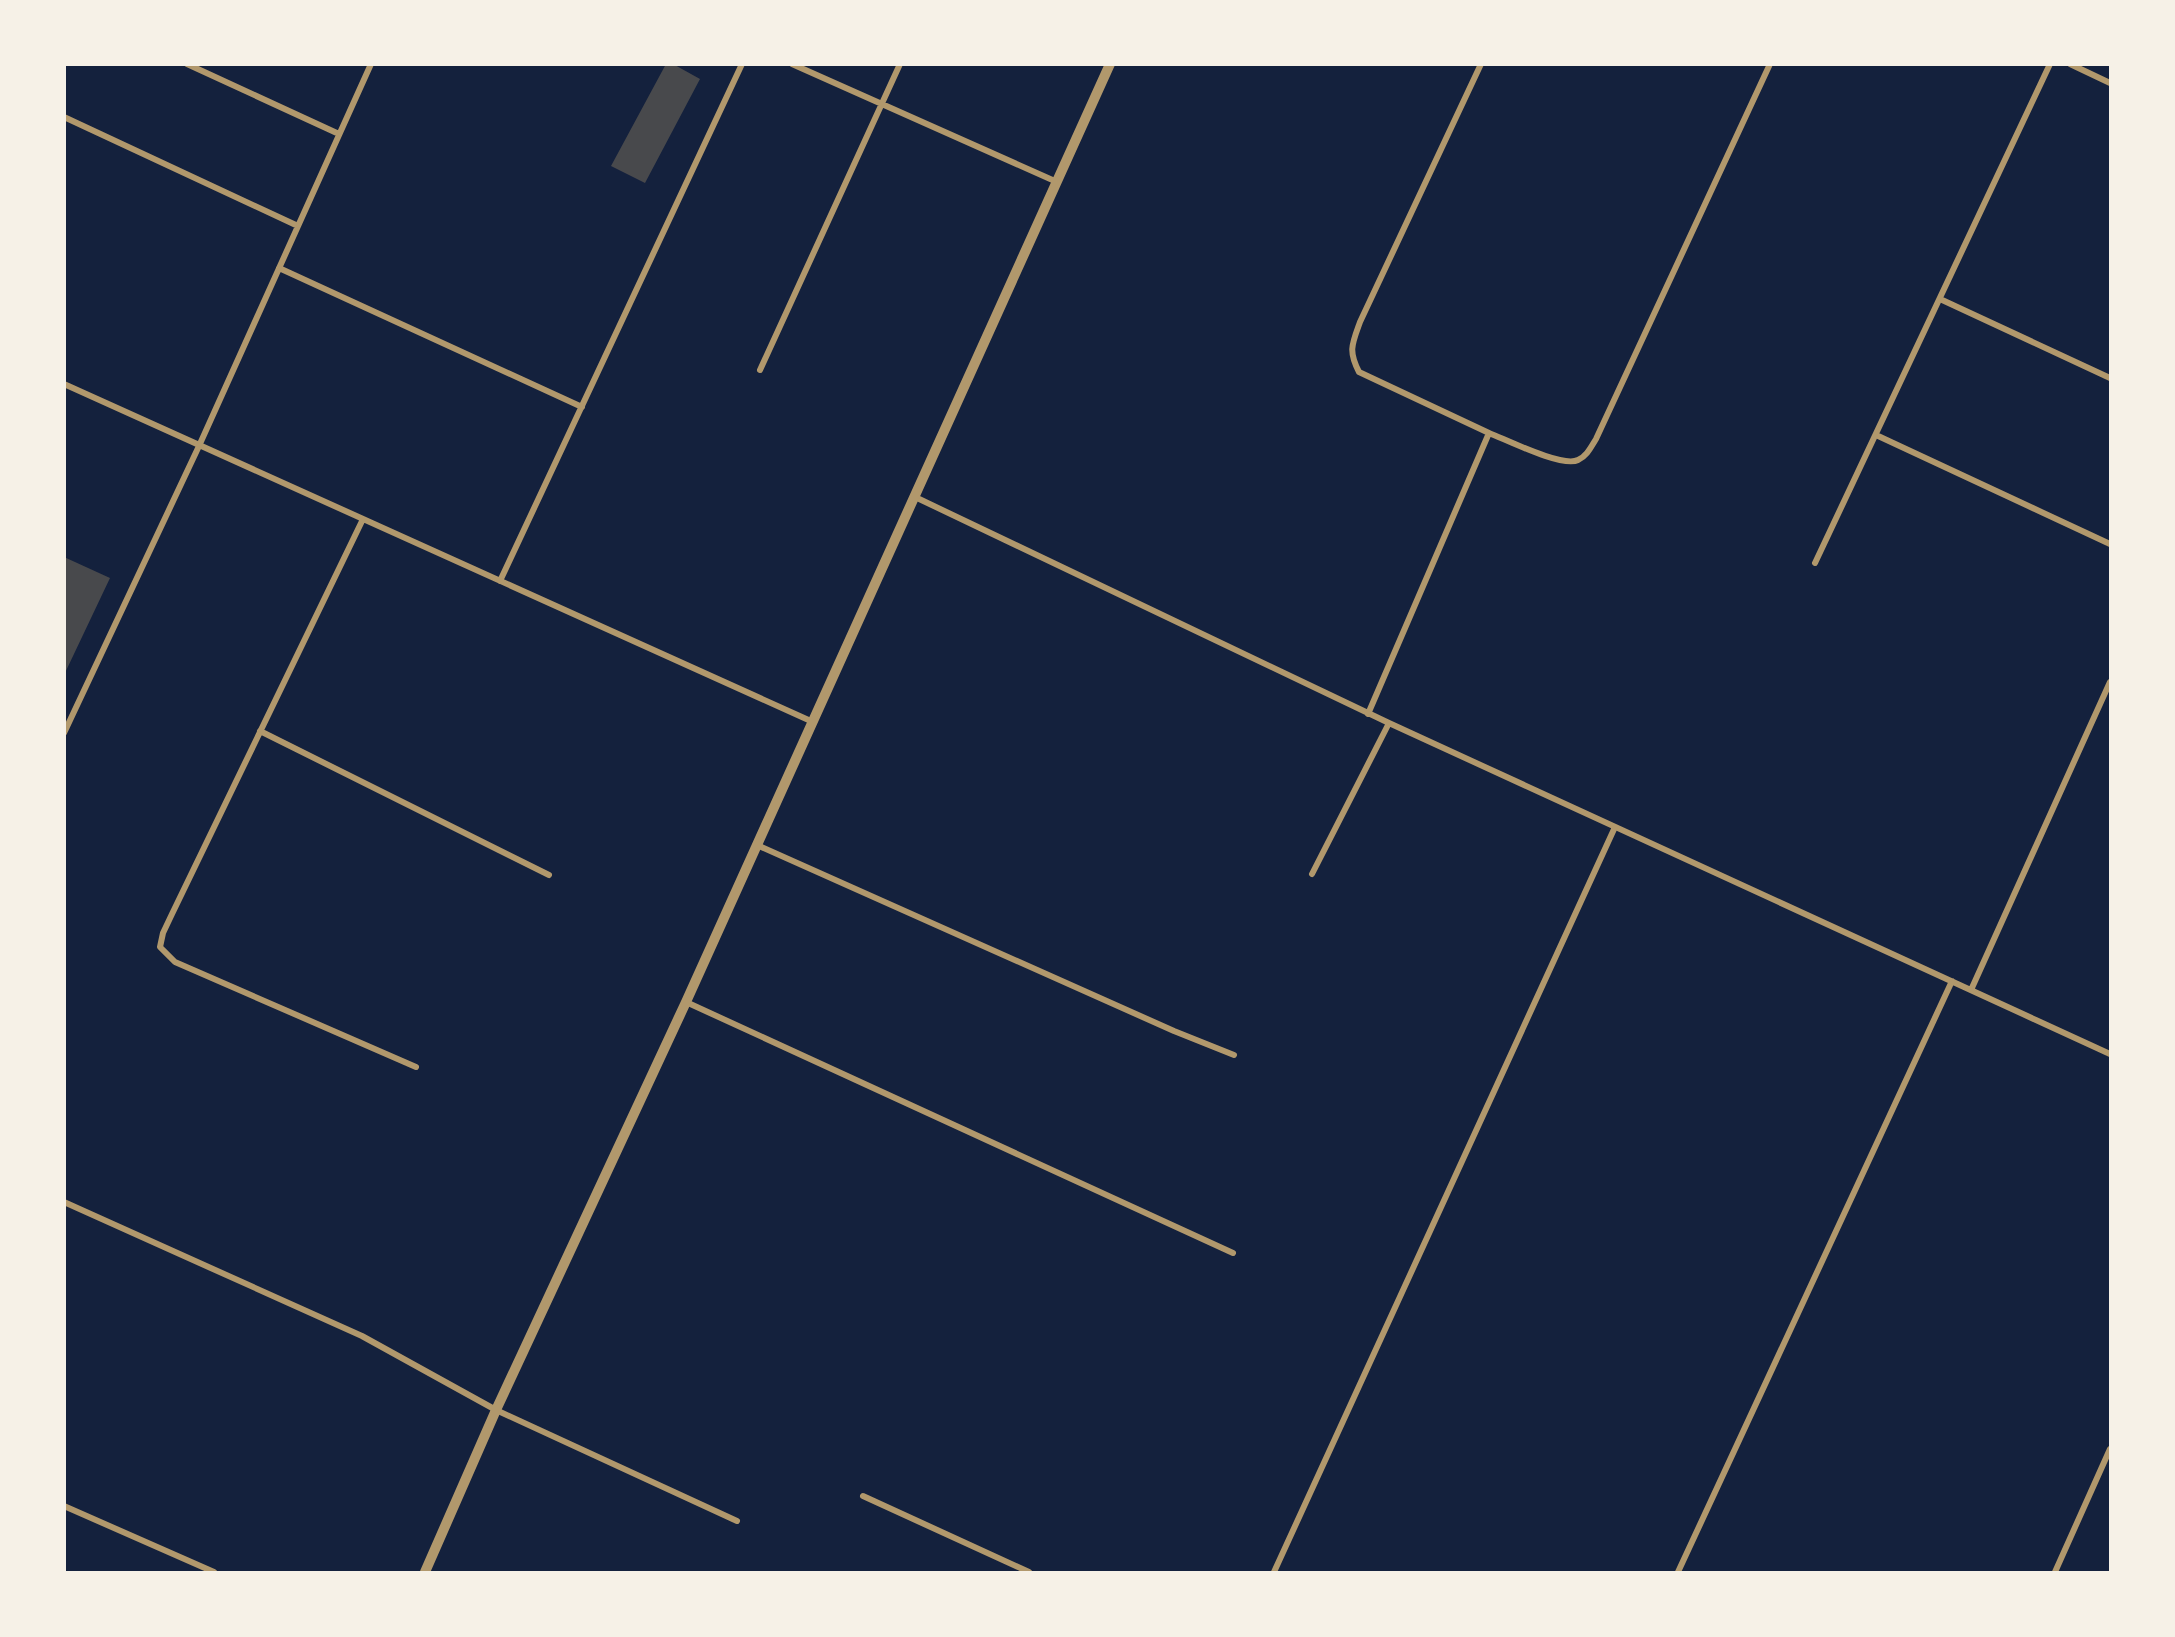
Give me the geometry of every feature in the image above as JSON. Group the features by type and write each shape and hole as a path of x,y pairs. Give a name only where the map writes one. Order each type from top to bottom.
{"street":[{"path":"187,64 339,134"},
{"path":"66,729 199,446 370,64"},
{"path":"500,581 742,64"},
{"path":"792,64 1057,182"},
{"path":"760,370 900,64"},
{"path":"425,1572 496,1410 686,1002 1110,64"},
{"path":"1481,64 1360,322 1351,345 1352,359 1359,372 1489,433 1559,462 1576,462 1587,453 1596,439 1770,64"},
{"path":"1815,563 2050,64"},
{"path":"2070,64 2110,83"},
{"path":"64,117 298,226"},
{"path":"279,268 582,407"},
{"path":"1940,299 2110,378"},
{"path":"64,384 813,722"},
{"path":"1368,714 1489,433"},
{"path":"1876,435 2110,544"},
{"path":"915,497 1368,714 2110,1053"},
{"path":"363,519 171,914 160,948 175,962 416,1067"},
{"path":"1971,990 2110,682"},
{"path":"1312,874 1389,723"},
{"path":"260,731 549,875"},
{"path":"1274,1572 1615,827"},
{"path":"757,844 1163,1026 1234,1055"},
{"path":"1678,1572 1952,981"},
{"path":"686,1002 1233,1252"},
{"path":"64,1202 362,1336 496,1410 737,1521"},
{"path":"2055,1572 2110,1449"},
{"path":"863,1496 1029,1572"},
{"path":"64,1506 214,1572"}],"building":[{"path":"666,64 673,64 700,79 645,183 611,166"},
{"path":"64,557 110,578 64,675"}]}
